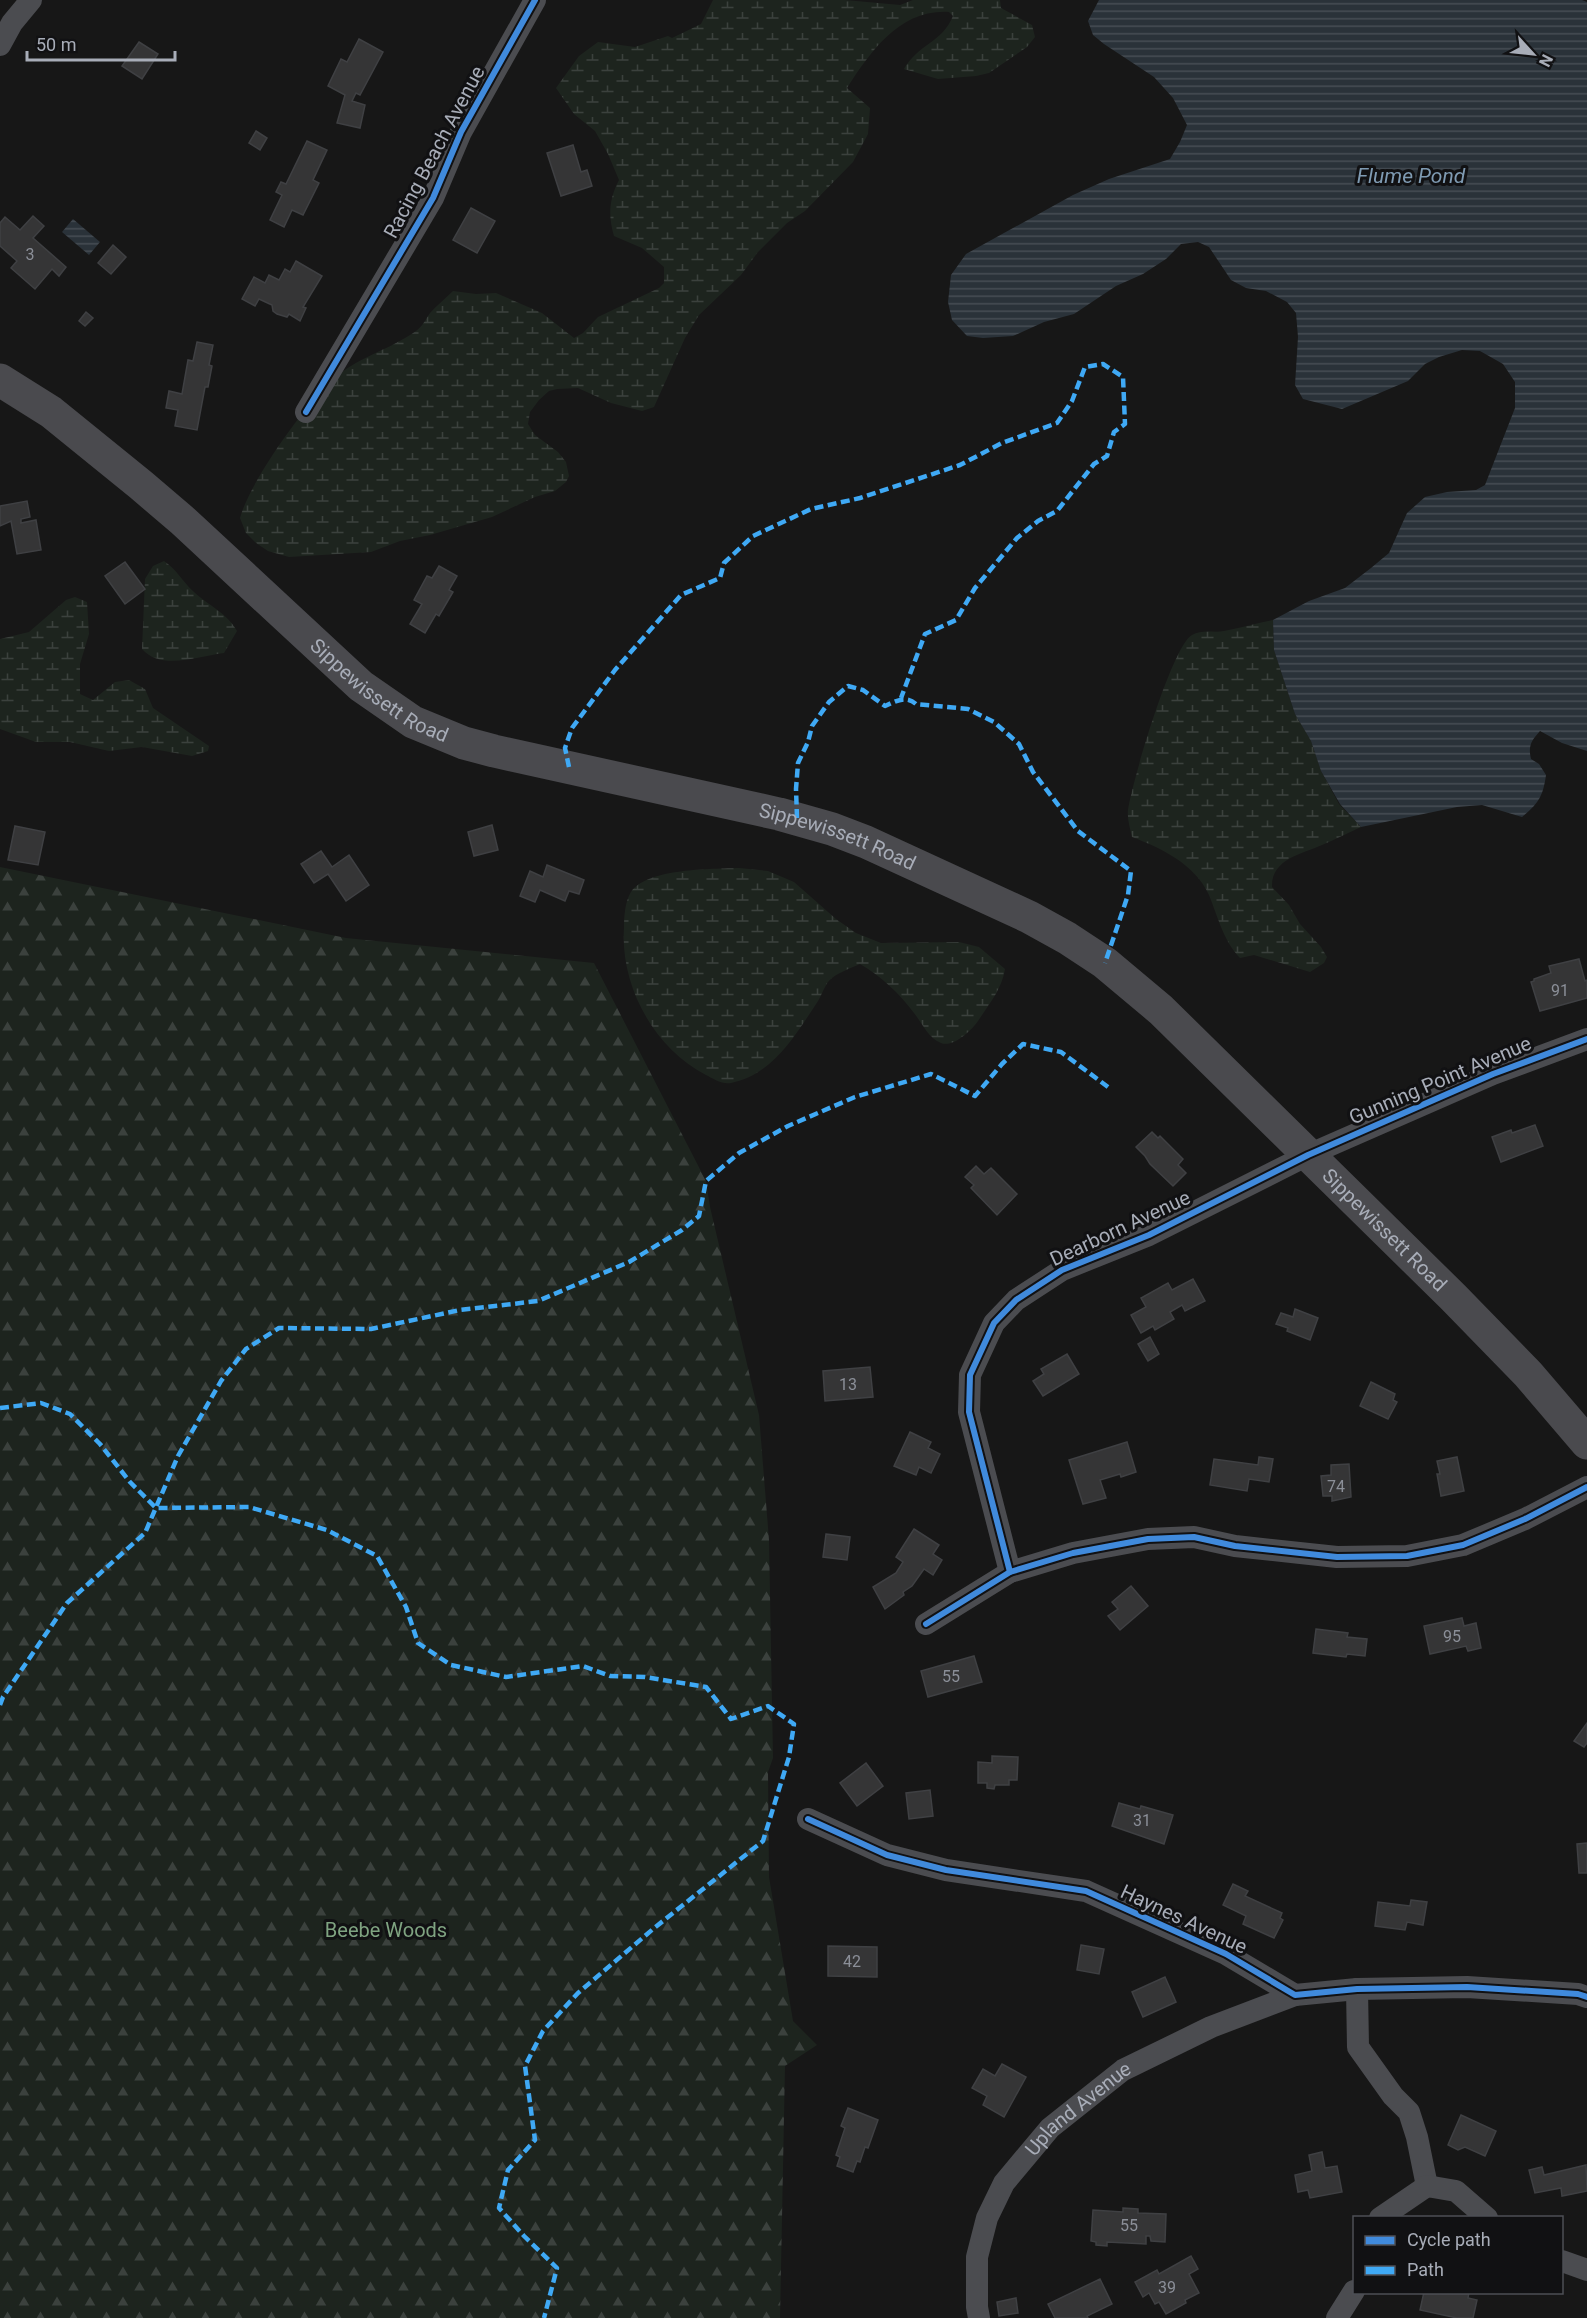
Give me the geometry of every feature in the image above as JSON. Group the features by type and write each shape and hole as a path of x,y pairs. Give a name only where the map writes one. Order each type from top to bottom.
{"main road":[{"name":"Sippewissett Road","path":"0,380 37,402 88,440 182,520 361,686 413,722 464,743 494,751 768,811 832,829 866,842 1029,917 1105,963 1138,990 1453,1297 1528,1374 1587,1443"}],"street":[{"path":"0,45 12,23 31,0"},
{"name":"Racing Beach Avenue","path":"306,412 434,198 462,132 535,0"},
{"name":"Gunning Point Avenue","path":"1308,1155 1493,1074 1587,1040"},
{"name":"Dearborn Avenue","path":"1010,1572 969,1412 970,1375 994,1323 1016,1300 1062,1270 1149,1236 1308,1155"},
{"path":"926,1624 1010,1572 1073,1553 1148,1539 1194,1537 1235,1546 1337,1557 1407,1556 1463,1545 1525,1519 1587,1487"},
{"name":"Haynes Avenue","path":"808,1819 887,1855 946,1870 1086,1891 1226,1954 1294,1995"},
{"path":"1294,1995 1357,1989 1467,1987 1587,1997"},
{"path":"1357,1989 1358,2047 1393,2096 1409,2112 1417,2137 1427,2186"},
{"name":"Upland Avenue","path":"979,2318 977,2307 978,2257 987,2218 1004,2183 1050,2128 1123,2070 1210,2027 1294,1995"},
{"path":"1382,2216 1427,2186 1456,2191 1486,2216"},
{"path":"1563,2261 1587,2270"},
{"path":"1337,2318 1353,2293"}],"green space":[{"path":"713,0 845,0 900,5 913,0 1000,0 1001,8 1032,25 1035,37 1027,47 989,73 938,79 904,69 916,54 943,32 953,16 949,12 916,17 889,35 866,60 847,88 870,108 868,134 853,162 805,211 787,223 758,252 741,275 699,315 685,338 654,407 642,411 611,403 578,388 549,391 530,412 528,424 535,435 558,452 566,462 569,476 566,482 555,491 535,497 492,517 400,541 371,552 289,557 268,551 256,543 246,533 240,518 267,463 296,422 337,376 356,363 416,331 430,313 453,291 476,294 496,293 542,313 574,338 583,333 598,317 659,288 664,283 664,267 642,248 614,236 610,208 619,180 595,131 574,114 556,88 579,56 598,42 635,47 668,36 672,38 701,24"},
{"path":"164,561 194,592 223,615 237,631 224,653 170,661 150,656 142,649 145,579 153,566"},
{"path":"75,597 87,602 89,634 80,664 80,694 93,700 115,682 129,680 145,689 153,708 209,746 208,751 192,756 142,747 109,751 70,742 36,742 0,729 0,639 29,632 66,600"},
{"path":"1273,620 1274,650 1295,714 1311,741 1321,771 1339,804 1361,827 1289,859 1282,864 1273,878 1272,887 1289,905 1300,924 1327,957 1324,963 1310,972 1254,955 1240,958 1225,936 1203,884 1176,858 1132,837 1128,816 1131,795 1154,716 1174,663 1184,645 1196,633 1224,631"},
{"name":"Beebe Woods","path":"0,867 346,938 594,963 706,1181 710,1207 759,1415 769,1540 773,1758 768,1772 769,1877 793,2021 817,2045 785,2066 780,2318 0,2318"},
{"path":"739,868 768,871 794,882 836,919 856,933 881,943 959,942 979,947 1005,969 998,990 971,1029 956,1041 946,1044 932,1037 896,992 860,964 830,980 801,1027 771,1062 746,1079 731,1083 718,1081 687,1063 671,1049 656,1032 644,1013 634,993 628,972 624,950 625,914 631,892 639,884 651,878 681,871"}],"water":[{"name":"Flume Pond","path":"1099,0 1582,0 1587,2 1587,751 1562,743 1540,731 1531,744 1530,754 1531,759 1539,764 1546,775 1545,782 1539,799 1522,817 1482,805 1457,807 1361,827 1340,804 1321,771 1311,741 1295,714 1274,650 1273,620 1309,601 1345,588 1371,568 1389,553 1407,513 1425,497 1447,492 1476,490 1485,485 1515,408 1515,382 1503,364 1480,351 1462,350 1425,364 1408,381 1342,409 1303,399 1295,385 1298,337 1296,313 1287,302 1266,291 1246,288 1231,280 1209,247 1198,242 1181,244 1166,259 1143,274 1116,286 1074,314 1044,322 1013,336 983,338 967,336 952,320 948,302 951,275 966,254 1073,195 1109,179 1170,159 1180,142 1187,125 1173,98 1154,77 1093,35 1088,21"},
{"path":"73,219 100,242 89,255 62,232"}],"building":[{"path":"359,39 383,52 360,95 356,93 352,101 365,105 360,128 337,123 345,95 328,86 341,59 347,62"},
{"path":"139,42 158,54 142,79 122,66"},
{"path":"256,131 267,138 260,150 249,143"},
{"path":"307,141 327,150 313,180 319,183 303,215 292,210 284,227 270,220 282,195 276,192 281,182 286,184"},
{"path":"573,145 581,172 587,170 592,186 561,196 547,153"},
{"path":"471,208 495,221 477,253 453,240"},
{"path":"33,216 44,226 33,238 66,267 59,276 52,269 35,289 11,268 17,261 0,246 0,223 5,217 20,230"},
{"path":"113,245 126,257 111,274 98,263"},
{"path":"296,261 322,276 303,307 306,308 300,321 289,314 287,317 277,314 273,311 272,305 259,299 255,306 242,299 254,277 265,283 269,275 279,280 285,269 290,272"},
{"path":"86,312 93,318 85,326 79,321"},
{"path":"197,342 213,345 209,365 212,366 208,387 205,387 197,430 175,426 178,410 166,408 169,391 182,394 188,360 193,361"},
{"path":"27,501 30,517 21,519 21,523 36,520 41,550 17,554 11,521 0,526 0,506"},
{"path":"125,562 145,589 125,604 105,576"},
{"path":"439,566 457,576 449,590 453,592 439,616 436,614 425,633 410,624 422,604 414,600 427,576 432,578"},
{"path":"492,825 498,850 474,856 468,832"},
{"path":"15,826 45,832 38,865 8,860"},
{"path":"321,851 332,867 349,855 369,885 346,901 328,874 314,883 301,864"},
{"path":"547,865 584,880 579,894 569,891 565,901 540,890 535,902 520,896 530,871 543,877"},
{"path":"1579,959 1585,981 1587,980 1587,998 1540,1011 1531,982 1551,973 1549,966"},
{"path":"1535,1125 1543,1146 1501,1162 1492,1137"},
{"path":"1152,1132 1158,1138 1160,1136 1183,1159 1178,1165 1186,1173 1173,1186 1136,1147"},
{"path":"976,1166 984,1174 991,1168 1017,1194 997,1215 971,1188 974,1185 965,1177"},
{"path":"1193,1279 1205,1301 1185,1311 1182,1305 1170,1312 1174,1319 1155,1330 1153,1326 1141,1333 1131,1315 1146,1307 1141,1298 1168,1283 1172,1290"},
{"path":"1295,1309 1318,1318 1310,1340 1276,1324 1281,1313 1293,1317"},
{"path":"1150,1337 1159,1354 1148,1361 1138,1344"},
{"path":"1067,1354 1079,1374 1043,1396 1033,1381 1044,1374 1041,1369"},
{"path":"870,1367 873,1397 825,1401 823,1371"},
{"path":"1371,1382 1395,1394 1393,1400 1397,1402 1388,1419 1360,1406"},
{"path":"910,1432 931,1442 928,1448 940,1454 931,1473 919,1467 916,1475 894,1466"},
{"path":"1127,1442 1136,1472 1100,1480 1106,1498 1083,1504 1069,1460"},
{"path":"1259,1457 1273,1459 1269,1482 1249,1479 1247,1491 1210,1485 1214,1459 1258,1465"},
{"path":"1457,1457 1464,1491 1441,1496 1437,1461"},
{"path":"1349,1464 1351,1497 1332,1501 1332,1496 1323,1496 1321,1476 1331,1475 1331,1465"},
{"path":"914,1529 939,1545 933,1554 942,1560 933,1575 924,1569 912,1586 903,1592 904,1595 885,1609 873,1587 896,1573 903,1562 896,1557"},
{"path":"826,1534 850,1537 847,1560 823,1557"},
{"path":"1131,1586 1148,1606 1120,1630 1108,1616 1118,1609 1112,1602"},
{"path":"1462,1618 1464,1626 1476,1623 1481,1648 1468,1651 1466,1646 1430,1654 1424,1626"},
{"path":"1316,1629 1348,1633 1347,1637 1367,1639 1365,1656 1347,1654 1346,1657 1313,1653"},
{"path":"974,1656 982,1682 928,1697 921,1671"},
{"path":"1587,1723 1587,1743 1584,1747 1574,1741"},
{"path":"992,1756 1018,1757 1017,1780 1009,1780 1009,1785 995,1785 994,1789 987,1788 987,1783 978,1783 978,1762 992,1763"},
{"path":"866,1763 883,1786 857,1806 840,1783"},
{"path":"930,1790 933,1816 909,1819 906,1793"},
{"path":"1119,1803 1140,1809 1141,1806 1173,1815 1164,1844 1112,1826"},
{"path":"1587,1843 1587,1873 1579,1873 1577,1844"},
{"path":"1233,1884 1248,1891 1245,1896 1282,1913 1280,1918 1283,1920 1274,1938 1243,1924 1246,1916 1223,1905"},
{"path":"1411,1900 1427,1902 1423,1925 1407,1922 1405,1930 1375,1926 1378,1902 1410,1906"},
{"path":"1081,1945 1104,1949 1099,1974 1077,1970"},
{"path":"828,1946 877,1947 877,1977 828,1976"},
{"path":"1165,1977 1176,2002 1143,2017 1132,1992"},
{"path":"1002,2064 1026,2077 1004,2117 983,2105 987,2096 972,2088 983,2069 995,2076"},
{"path":"848,2108 878,2120 868,2148 865,2147 860,2162 857,2161 853,2172 837,2166 840,2157 836,2155 845,2128 841,2126"},
{"path":"1461,2115 1496,2131 1485,2156 1465,2147 1458,2150 1448,2145"},
{"path":"1322,2152 1325,2168 1337,2166 1342,2192 1310,2198 1308,2190 1298,2192 1295,2175 1312,2171 1309,2155"},
{"path":"1586,2165 1587,2191 1562,2196 1561,2188 1535,2193 1529,2170 1542,2167 1544,2175"},
{"path":"1123,2208 1138,2209 1138,2213 1166,2214 1165,2242 1151,2241 1150,2236 1146,2236 1146,2244 1107,2242 1107,2246 1096,2245 1096,2242 1091,2241 1093,2210 1123,2212"},
{"path":"1191,2256 1198,2269 1189,2274 1199,2293 1166,2314 1159,2302 1155,2304 1149,2293 1143,2297 1135,2282 1157,2270 1159,2274"},
{"path":"1100,2279 1112,2304 1087,2316 1088,2318 1055,2318 1048,2304"},
{"path":"1424,2294 1469,2294 1468,2298 1477,2300 1473,2318 1457,2318 1420,2310"},
{"path":"1016,2298 1018,2313 999,2316 997,2302"}],"marked path":[{"path":"569,767 565,748 572,728 615,670 681,595 720,578 724,563 753,536 811,509 860,498 960,465 1002,443 1057,423 1072,401 1085,367 1103,364 1123,377 1125,424 1114,432 1107,456 1094,464 1057,511 1038,521 1017,538 975,588 956,620 925,634 901,698"},
{"path":"797,818 798,763 808,742 812,726 829,702 848,686 863,690 885,706 905,699 916,704 968,709 994,722 1019,744 1033,772 1078,831 1131,871 1128,895 1105,963"},
{"path":"0,1705 3,1697 67,1603 145,1533 178,1456 221,1381 246,1349 279,1328 371,1329 460,1310 538,1301 629,1262 682,1230 699,1216 706,1181 739,1153 788,1126 855,1097 931,1074 975,1096 1002,1064 1023,1044 1061,1052 1108,1087"},
{"path":"0,1408 41,1403 70,1414 100,1444 130,1482 156,1508 249,1507 327,1530 377,1556 406,1607 418,1643 451,1665 506,1677 583,1666 610,1676 645,1677 706,1687 731,1719 768,1706 794,1724 789,1757 763,1841 653,1929 578,1993 543,2031 525,2066 535,2140 508,2170 499,2208 557,2268 544,2318"}],"cycle path":[{"path":"306,412 433,198 461,132 535,0"},
{"path":"1010,1572 969,1412 970,1375 994,1323 1016,1300 1062,1270 1149,1235 1308,1155 1493,1074 1587,1039"},
{"path":"926,1624 1010,1572 1073,1553 1148,1539 1194,1537 1235,1546 1337,1557 1407,1556 1463,1545 1525,1519 1587,1487"},
{"path":"808,1819 887,1855 946,1870 1086,1891 1226,1954 1295,1995 1357,1989 1467,1987 1578,1994 1587,1997"}]}
